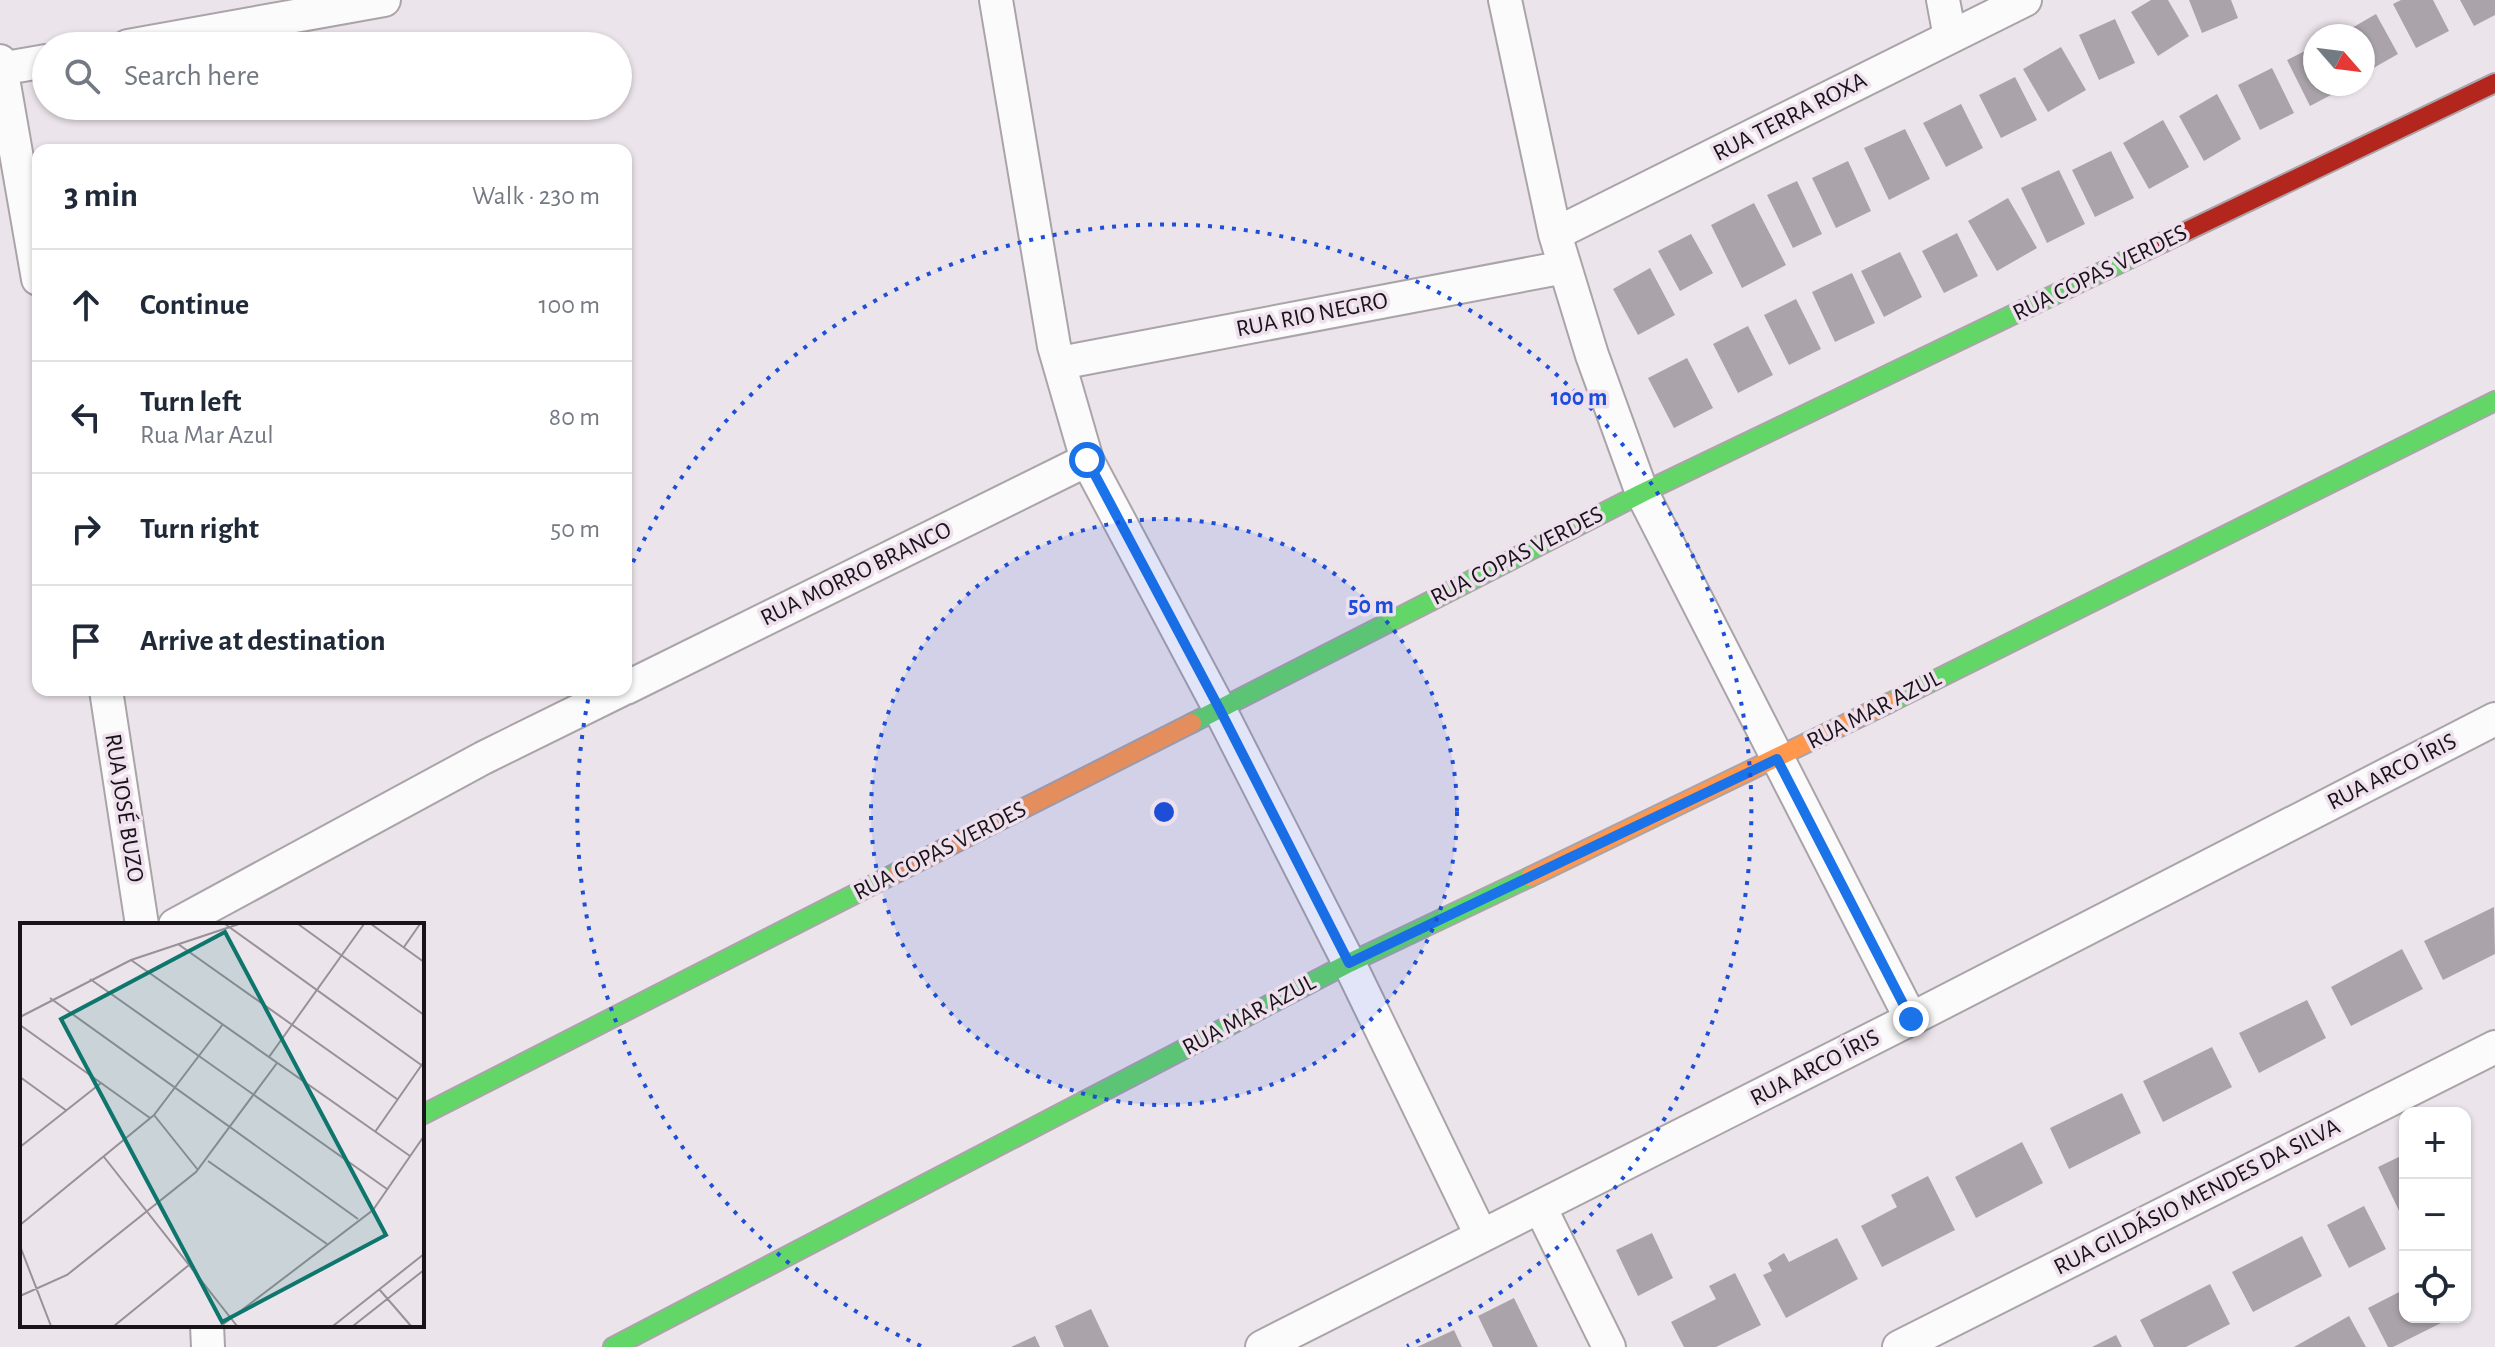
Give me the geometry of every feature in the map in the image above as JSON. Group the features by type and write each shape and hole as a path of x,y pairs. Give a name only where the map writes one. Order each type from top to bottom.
{"street":[{"path":"206,32 384,0"},
{"path":"996,0 1054,346 1087,460 1219,708 1349,963 1481,1235"},
{"path":"1505,0 1555,234 1592,355 1642,493 1911,1019"},
{"path":"1943,0 1950,37"},
{"name":"RUA TERRA ROXA","path":"1555,234 2025,0"},
{"path":"32,63 1,66 32,244"},
{"name":"RUA COPAS VERDES","path":"424,1114 1642,493 2495,83"},
{"name":"RUA RIO NEGRO","path":"1060,363 1565,267"},
{"name":"RUA MAR AZUL","path":"613,1347 1349,963 1777,759 2495,401"},
{"name":"RUA MORRO BRANCO","path":"632,685 1087,460"},
{"name":"RUA JOSÉ BUZO","path":"107,696 142,923"},
{"name":"RUA MORRO BRANCO","path":"179,923 483,758 610,696"},
{"name":"RUA ARCO ÍRIS","path":"1262,1347 2495,719"},
{"name":"RUA GILDÁSIO MENDES DA SILVA","path":"1899,1347 2495,1047"},
{"path":"1540,1207 1608,1345"},
{"path":"207,1327 208,1347"}],"building":[{"path":"2151,0 2168,0 2189,36 2158,56 2131,12"},
{"path":"2189,0 2231,0 2238,18 2202,33"},
{"path":"2401,0 2433,0 2449,31 2416,48 2393,4"},
{"path":"2460,0 2495,0 2495,15 2474,26"},
{"path":"2376,14 2398,54 2375,67 2375,24 2359,24"},
{"path":"2115,19 2135,63 2099,80 2079,35"},
{"path":"2061,47 2086,90 2048,112 2023,69"},
{"path":"2303,52 2303,92 2287,60"},
{"path":"2272,68 2294,113 2260,130 2238,85"},
{"path":"2015,77 2037,120 2001,138 1979,95"},
{"path":"2217,94 2241,139 2204,161 2179,116"},
{"path":"2305,96 2329,96 2310,106"},
{"path":"1961,104 1983,148 1946,167 1923,123"},
{"path":"2163,120 2189,167 2149,189 2123,143"},
{"path":"1905,129 1930,179 1889,200 1864,148"},
{"path":"2111,151 2134,198 2095,217 2072,170"},
{"path":"1848,161 1871,211 1836,228 1812,178"},
{"path":"2059,170 2085,224 2047,243 2021,188"},
{"path":"1797,181 1822,234 1793,248 1767,195"},
{"path":"2008,198 2037,248 1997,271 1968,221"},
{"path":"1754,203 1786,265 1742,288 1711,225"},
{"path":"1957,233 1978,276 1944,293 1922,251"},
{"path":"1691,234 1713,273 1680,291 1658,251"},
{"path":"1900,252 1922,297 1884,317 1861,271"},
{"path":"1650,268 1675,315 1638,335 1613,289"},
{"path":"1852,273 1875,323 1835,342 1812,292"},
{"path":"1796,299 1821,349 1789,365 1764,315"},
{"path":"1748,326 1773,375 1738,393 1713,344"},
{"path":"1687,358 1713,408 1674,428 1648,378"},
{"path":"2494,907 2495,954 2443,980 2424,941"},
{"path":"2402,949 2423,989 2351,1026 2331,987"},
{"path":"2307,1000 2326,1038 2259,1073 2239,1033"},
{"path":"2212,1047 2232,1087 2163,1122 2143,1081"},
{"path":"2122,1093 2141,1133 2069,1169 2050,1128"},
{"path":"2022,1142 2043,1183 1976,1218 1955,1177"},
{"path":"2399,1157 2399,1211 2378,1167"},
{"path":"1928,1176 1955,1230 1882,1267 1861,1226 1897,1207 1891,1195"},
{"path":"2364,1206 2386,1249 2349,1268 2327,1225"},
{"path":"1652,1233 1673,1278 1638,1296 1616,1250"},
{"path":"2302,1236 2322,1276 2253,1312 2232,1272"},
{"path":"1837,1238 1858,1279 1786,1318 1763,1275 1772,1271 1768,1263 1784,1253 1789,1262"},
{"path":"1735,1273 1761,1325 1716,1347 1684,1347 1671,1322 1716,1299 1709,1286"},
{"path":"2210,1284 2230,1324 2186,1347 2154,1347 2140,1320"},
{"path":"2399,1292 2399,1323 2441,1323 2388,1347 2368,1308"},
{"path":"1514,1298 1538,1347 1493,1347 1478,1316"},
{"path":"1091,1309 1109,1347 1064,1347 1055,1326"},
{"path":"2349,1316 2366,1347 2294,1347"},
{"path":"1454,1330 1462,1347 1417,1347"},
{"path":"2116,1335 2122,1347 2092,1347"},
{"path":"1035,1336 1040,1347 1011,1347"}],"traffic: fast":[{"path":"1192,723 1642,493 2164,242"},
{"path":"1889,703 2495,401"},
{"path":"424,1114 898,872"},
{"path":"613,1347 1349,963 1530,877"}],"traffic: slow":[{"path":"1530,877 1889,703"},
{"path":"898,872 1192,723"}],"traffic: jam":[{"path":"2164,242 2495,83"}],"route":[{"path":"1087,460 1219,708 1349,963 1777,759 1911,1019"}]}
